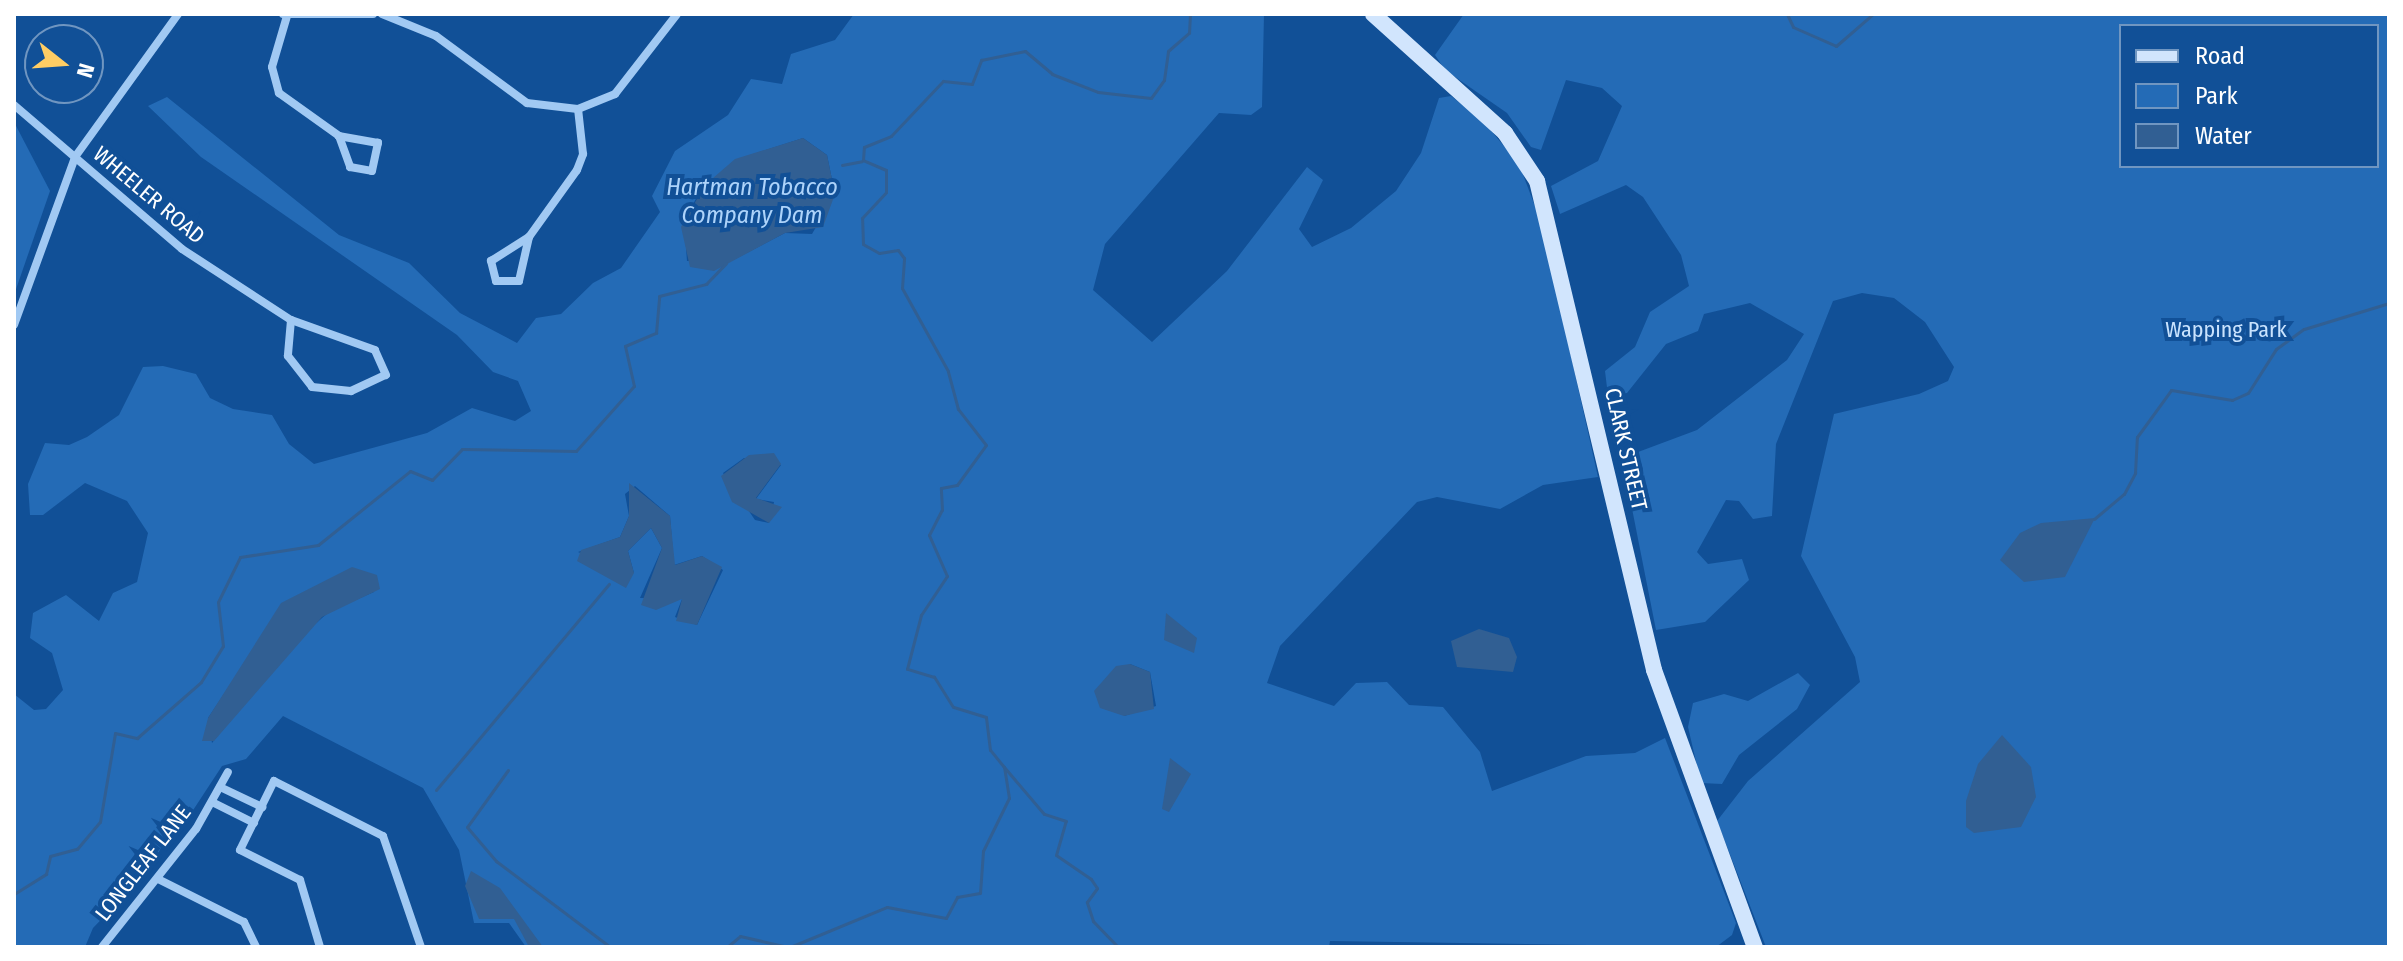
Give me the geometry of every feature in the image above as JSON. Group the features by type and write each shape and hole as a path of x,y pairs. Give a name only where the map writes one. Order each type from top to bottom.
{"main road":[{"name":"CLARK STREET","path":"1373,14 1505,133 1537,181 1654,670 1755,947"}],"street":[{"path":"14,325 75,157 178,14"},
{"path":"339,136 350,167 372,171 378,143 339,136 274,82 285,15 373,14"},
{"path":"382,14 436,36 527,103 578,109 615,94 677,14"},
{"name":"WHEELER ROAD","path":"14,105 182,249 291,320 375,350 386,361 386,375 351,391 312,387 288,356 291,320"},
{"path":"529,237 519,281 496,281 491,261 529,237 577,170 583,154 578,109"},
{"name":"LONGLEAF LANE","path":"103,947 158,879 212,802 228,772"},
{"path":"320,947 300,880 240,850 274,781 383,836 421,947"},
{"path":"220,787 262,807"},
{"name":"LONGLEAF LANE","path":"212,802 254,823"},
{"path":"158,879 244,922 256,947"}],"green space":[{"path":"854,14 1264,14 1262,107 1251,115 1219,113 1105,244 1093,290 1152,342 1227,271 1307,167 1323,180 1299,229 1312,247 1351,228 1396,191 1421,153 1439,98 1451,96 1482,120 1519,164 1541,222 1598,477 1543,485 1500,509 1437,497 1417,502 1280,646 1267,683 1334,706 1356,683 1387,682 1409,705 1443,707 1480,752 1492,791 1586,756 1635,753 1665,738 1736,923 1732,935 1716,947 1330,941 1329,947 526,947 509,923 474,923 459,850 423,788 283,716 246,759 222,766 184,824 168,833 151,868 93,928 85,947 14,947 14,694 34,710 46,709 63,690 52,653 30,638 33,613 66,595 99,621 113,593 137,582 148,533 127,501 85,483 43,515 30,515 28,484 45,443 69,445 87,437 119,415 143,367 163,366 196,374 210,398 233,409 272,415 289,444 314,464 427,433 472,408 515,421 531,411 518,381 493,372 457,335 201,157 148,106 167,97 339,235 409,263 460,313 517,343 536,318 561,314 593,283 621,268 660,212 652,196 675,151 728,115 751,79 782,84 791,54 835,40","holes":["803,138 827,155 835,194 812,234 785,233 735,259 687,261 684,221 698,195 735,160","744,458 781,465 756,499 774,502 769,523 755,520 723,473","635,486 670,516 674,565 702,556 723,570 697,625 675,617 682,599 640,598 662,548 651,528 628,551 634,573 578,552 620,537 629,516 625,494","377,575 374,592 330,611 289,647 212,743 208,718 244,664","1130,664 1150,672 1156,706 1124,716"]},
{"name":"Wapping Park","path":"1464,14 2389,14 2389,947 1766,947 1717,821 1748,781 1860,682 1855,657 1801,556 1834,414 1919,394 1948,381 1954,367 1925,322 1894,298 1862,293 1833,301 1776,444 1772,516 1753,519 1739,501 1726,500 1697,552 1708,564 1742,559 1749,580 1705,622 1656,630 1622,458 1697,430 1787,360 1804,334 1750,303 1704,314 1698,331 1666,344 1627,393 1608,396 1605,371 1635,347 1650,312 1689,286 1681,255 1643,197 1626,185 1560,214 1551,186 1598,161 1622,106 1602,88 1566,80 1541,150 1531,147 1507,113 1445,70 1435,55"},
{"path":"14,122 50,191 14,295"},
{"path":"1798,673 1810,685 1797,709 1739,755 1722,784 1701,783 1688,727 1693,703 1724,694 1748,701"}],"water":[{"name":"Hartman Tobacco Company Dam","path":"803,138 827,155 835,194 823,227 785,233 714,271 690,267 681,227 705,185 735,159"},
{"path":"774,453 781,464 756,498 782,507 769,523 732,502 721,476 749,455"},
{"path":"629,483 670,516 675,565 702,556 722,567 697,625 676,621 682,599 656,610 641,605 662,548 651,528 628,551 634,573 626,588 577,561 581,550 620,537 629,516"},
{"path":"2095,518 2065,577 2024,582 2000,560 2020,533 2041,523"},
{"path":"352,567 377,575 380,589 322,617 214,741 202,741 208,718 281,603"},
{"path":"1166,613 1197,638 1194,653 1164,640"},
{"path":"1479,629 1509,638 1517,657 1513,672 1457,667 1451,641"},
{"path":"1130,664 1150,672 1154,709 1124,716 1100,708 1094,691 1116,666"},
{"path":"2002,735 2031,767 2036,797 2021,827 1974,833 1966,827 1966,801 1978,764"},
{"path":"1170,758 1191,774 1169,812 1162,809"},
{"path":"471,871 500,888 543,947 529,947 514,919 479,919 465,886"}],"waterway":[{"path":"1118,947 1093,921 1087,902 1097,888 1091,879 1056,855 1066,821 1044,814 990,750 986,717 953,707 934,677 907,669 921,615 947,576 929,535 942,510 941,488 957,485 986,445 958,409 948,371 902,288 904,258 898,250 879,253 863,244 862,218 886,192 886,170 863,160 864,147 891,136 943,81 972,84 981,60 1025,51 1052,74 1098,92 1151,98 1164,80 1168,51 1189,33 1190,14"},
{"path":"1787,14 1793,27 1836,46 1873,14"},
{"path":"842,165 862,161"},
{"path":"14,894 46,874 50,856 77,849 100,822 115,733 137,738 201,682 223,646 218,602 240,557 318,545 410,471 432,480 462,449 576,451 634,386 625,346 656,333 659,296 706,284 726,263"},
{"path":"2094,519 2124,494 2135,473 2137,437 2171,390 2232,400 2248,393 2276,349 2304,329 2389,303"},
{"path":"436,790 609,584"},
{"path":"2389,586 2389,611"},
{"path":"790,947 887,907 946,918 957,897 980,893 983,851 1009,798 1004,768"},
{"path":"508,770 467,827 496,861 610,947"},
{"path":"727,947 740,936 788,947"}]}
